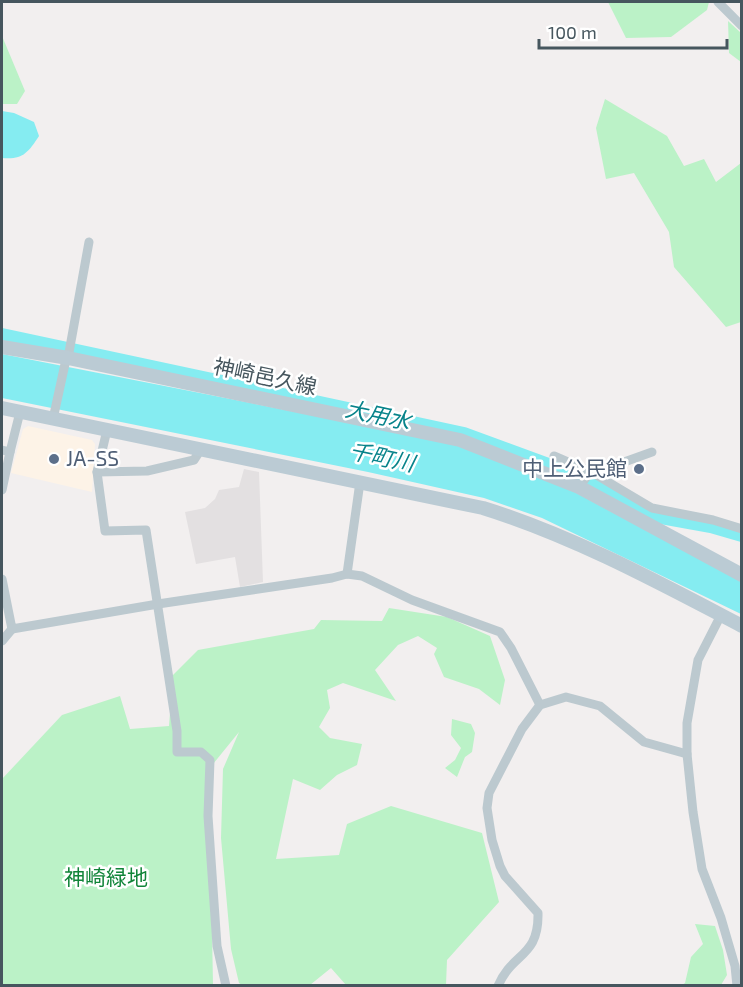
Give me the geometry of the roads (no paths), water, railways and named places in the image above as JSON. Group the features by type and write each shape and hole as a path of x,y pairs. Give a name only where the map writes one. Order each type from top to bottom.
{"street":[{"path":"718,2 741,26"},
{"path":"54,416 71,343 89,242"},
{"name":"神崎邑久線","path":"2,347 460,440 586,479 741,575"},
{"path":"2,408 54,416 106,430 483,508 525,521 570,540 741,626"},
{"path":"2,490 6,451 20,412"},
{"path":"106,430 97,472 105,531 146,530 177,730 177,752 201,752 210,760 208,816 217,946 226,986"},
{"path":"97,472 147,471 194,460 201,450"},
{"path":"586,479 652,452"},
{"path":"554,456 586,479 652,508 713,520 741,529"},
{"path":"347,574 360,482"},
{"path":"2,641 12,629 347,574 362,576 412,600 500,632 511,648 540,705"},
{"path":"2,579 12,629"},
{"path":"721,615 698,660 687,723 687,754 702,869 721,918 735,966 737,986"},
{"path":"498,986 507,972 534,942 538,933 538,913 505,876 500,867 492,840 487,808 489,793 522,729 540,705 566,697 600,706 644,742 687,754"}],"water":[{"path":"2,111 14,113 34,122 39,136 28,151 15,158 2,158"},
{"name":"千町川","path":"2,354 453,443 569,489 741,581 741,614 542,518 484,498 368,472 2,398"}],"waterway":[{"name":"大用水","path":"2,335 464,434 584,478 650,515 711,526 742,535"}],"place":[{"name":"JA-SS","path":"54,459"},
{"name":"中上公民館","path":"639,469"}],"park label":[{"name":"神崎緑地","path":"106,878"}]}
